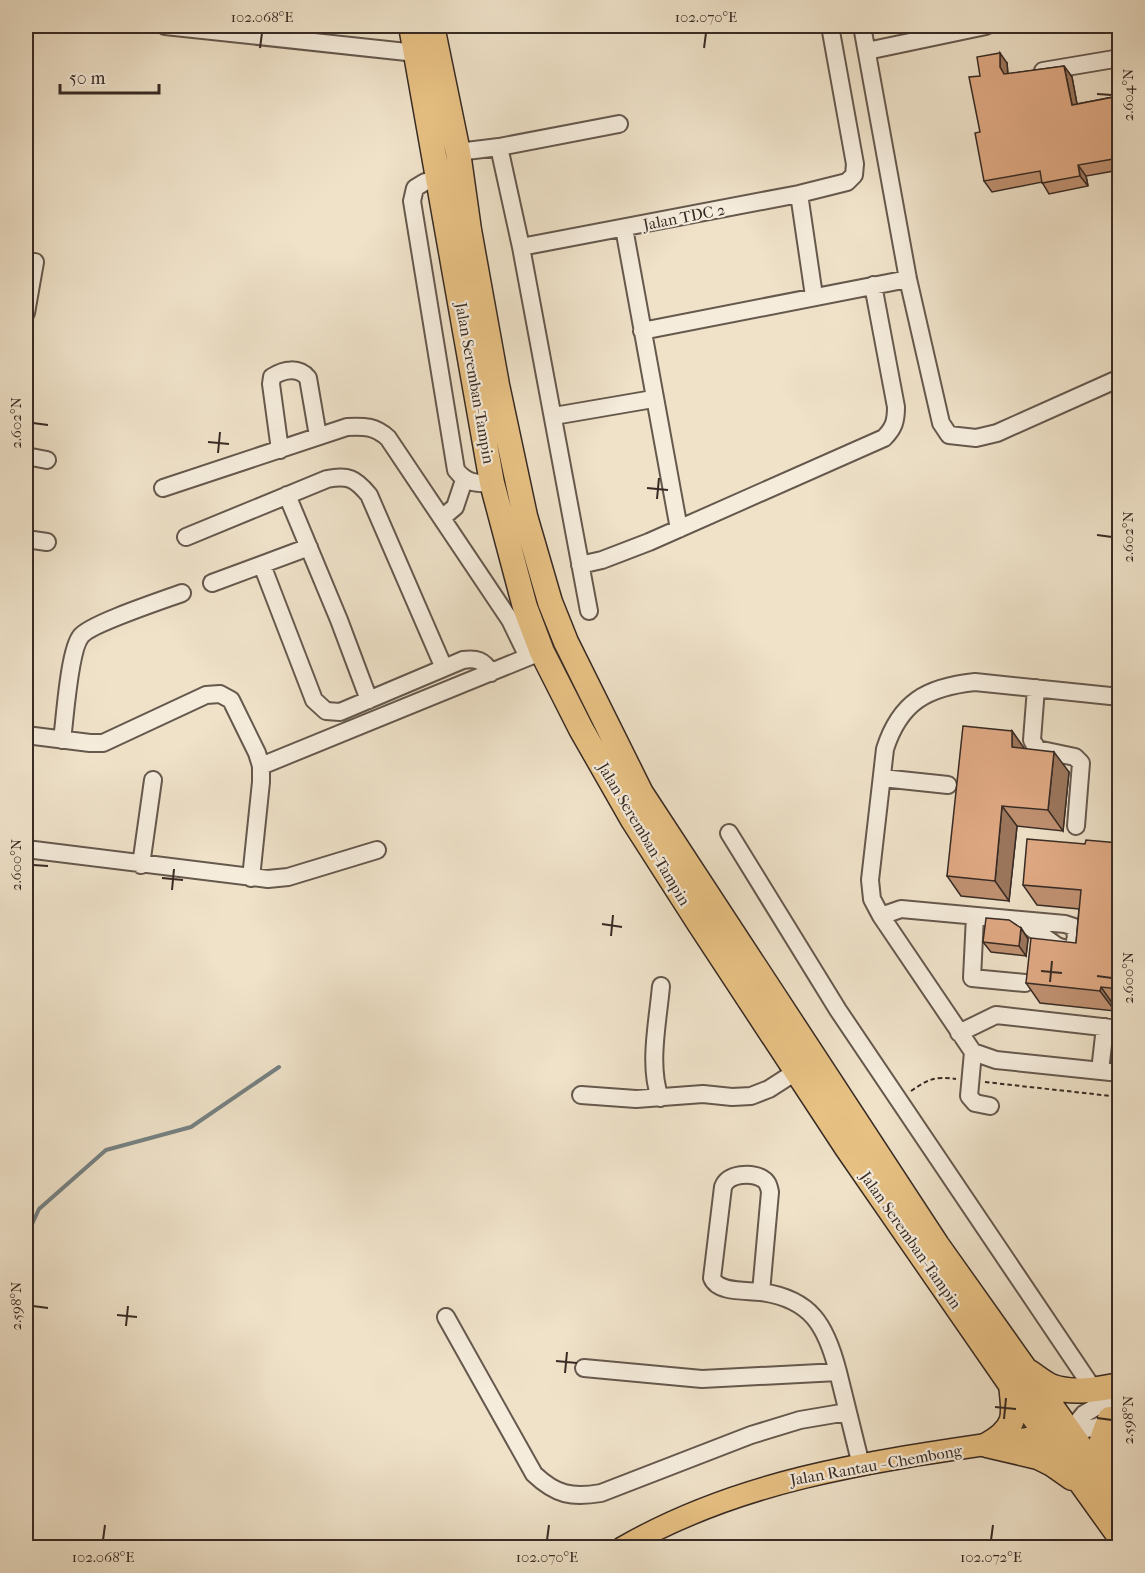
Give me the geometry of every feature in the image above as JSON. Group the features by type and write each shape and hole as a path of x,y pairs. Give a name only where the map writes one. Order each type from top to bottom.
{"highway":[{"name":"Jalan Seremban-Tampin","path":"411,26 416,53 431,74 458,152 469,230 495,374 525,516 550,602 566,642 641,793 931,1235 1017,1377"},
{"name":"Jalan Seremban-Tampin","path":"432,26 431,74 440,179 492,483 535,654 633,820 847,1148 1059,1434 1104,1481 1119,1503"},
{"path":"987,1445 1002,1437 1013,1420 1017,1377 1070,1390 1094,1390 1119,1386"},
{"path":"1104,1481 1099,1450 1101,1440 1116,1421"},
{"name":"Jalan Seremban-Tampin","path":"1059,1434 1079,1482 1119,1538"},
{"path":"987,1445 1038,1457 1079,1482"}],"main road":[{"name":"Jalan Rantau - Chembong","path":"622,1548 647,1533 686,1515 736,1496 797,1478 861,1465 1059,1434"}],"street":[{"path":"165,26 416,53"},
{"name":"Jalan TDC 2","path":"522,247 799,194 847,182 854,175 855,164 830,26"},
{"path":"862,26 908,279 941,423 949,435 976,438 997,433 1119,378"},
{"path":"867,51 986,26"},
{"path":"1029,73 1119,58"},
{"path":"458,152 499,147 619,124"},
{"path":"499,147 522,247 589,611"},
{"path":"440,179 425,182 415,188 412,201 456,470 464,480 479,484 492,483"},
{"path":"799,194 814,296"},
{"path":"624,228 653,399 679,529"},
{"path":"26,313 35,262"},
{"path":"642,331 908,279"},
{"path":"580,565 602,561 679,529 884,438 892,430 896,420 896,407 873,285"},
{"path":"280,450 271,384 272,377 279,372 296,370 303,372 308,378 318,436"},
{"path":"554,416 653,399"},
{"path":"163,488 347,427 370,427 380,431 388,438 535,654"},
{"path":"26,456 47,460"},
{"path":"186,537 327,479 350,478 360,484 369,495 444,668"},
{"path":"442,519 455,507 464,480"},
{"path":"286,495 309,547 369,700"},
{"path":"26,539 47,542"},
{"path":"212,583 309,547"},
{"path":"262,565 314,700 326,711 340,712 463,660 478,659 491,673"},
{"path":"62,740 74,652 81,636 95,627 182,593"},
{"path":"261,766 566,642"},
{"path":"1119,697 975,682 951,685 922,698 902,713 891,729 885,749 870,880 872,898 881,916 958,1034 973,1052 996,1060 1119,1073"},
{"path":"1036,688 1032,740 1037,749 1076,757 1082,763 1077,826"},
{"path":"26,735 103,743 206,695 220,694 231,700 261,766 250,878"},
{"path":"882,778 948,785"},
{"path":"141,864 153,780"},
{"path":"729,833 838,1010 1094,1390"},
{"path":"26,849 250,878 288,877 377,850"},
{"path":"881,916 901,909 1020,921"},
{"path":"975,916 972,978 1025,983"},
{"path":"660,1098 655,1085 654,1070 661,986"},
{"path":"958,1034 996,1015 1112,1028 1100,1071"},
{"path":"973,1052 969,1096 975,1103 990,1106"},
{"path":"581,1095 636,1099 703,1094 732,1097 751,1095 769,1089 797,1071"},
{"path":"761,1292 770,1192 763,1179 733,1176 724,1182 723,1186 712,1278 717,1286 724,1288 778,1294 803,1305 812,1312 821,1325 833,1352 861,1465"},
{"path":"446,1317 534,1474 557,1492 579,1495 601,1493 751,1435 800,1420 847,1412"},
{"path":"584,1368 702,1379 838,1372"},
{"path":"1059,1434 1084,1414 1119,1393"},
{"path":"1059,1434 1116,1421"}],"path":[{"path":"898,1099 929,1079 940,1077 1119,1097"}],"building":[{"path":"1000,53 1000,67 1004,74 1064,66 1072,105 1119,96 1119,158 1078,165 1080,176 1042,183 1040,171 984,181 975,133 980,132 969,77 980,76 977,57"},
{"path":"963,726 1012,731 1012,747 1054,752 1048,810 1002,806 995,881 947,876"},
{"path":"1115,805 1119,805 1119,818 1114,817"},
{"path":"1027,839 1085,844 1086,840 1119,843 1119,989 1101,987 1100,991 1026,983 1031,938 1076,943 1081,890 1023,885"},
{"path":"986,918 1009,920 1021,928 1019,946 983,942"}],"waterway":[{"path":"26,1237 39,1209 106,1150 191,1127 279,1067"}]}
